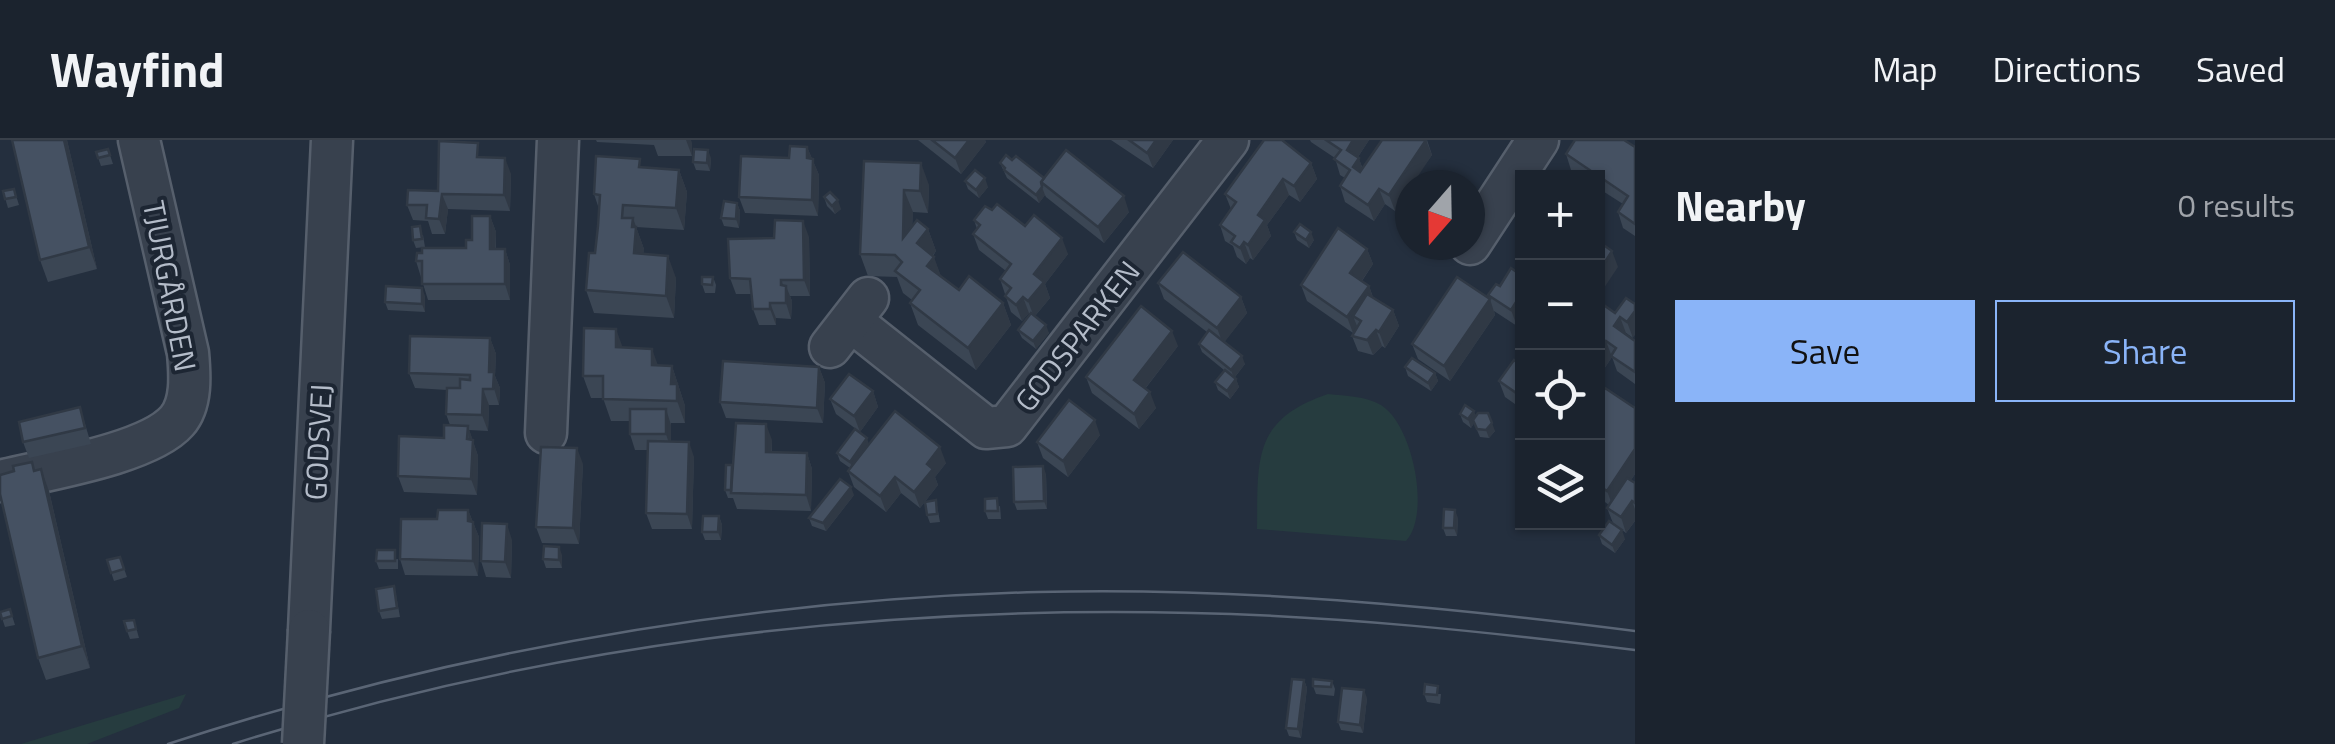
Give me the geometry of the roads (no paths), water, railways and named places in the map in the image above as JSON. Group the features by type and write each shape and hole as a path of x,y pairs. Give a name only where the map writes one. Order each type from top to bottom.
{"street":[{"name":"TJURGÅRDEN","path":"0,480 116,452 157,438 180,419 191,382 188,354 139,140"},
{"name":"GODSVEJ","path":"304,744 332,140"},
{"path":"546,433 558,140"},
{"name":"GODSPARKEN","path":"850,322 986,428 1007,426 1228,140"},
{"path":"1485,222 1538,140"}],"tram line":[{"path":"168,744 381,683 598,636 707,619 927,597 1188,592 1412,606 1635,631"},
{"path":"233,744 349,710 586,657 827,625 949,616 1070,612 1247,615 1414,626 1635,650"}]}
